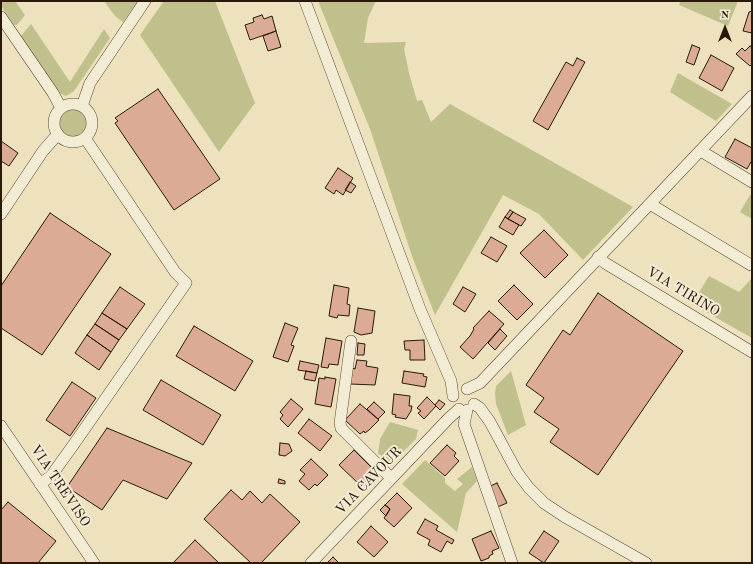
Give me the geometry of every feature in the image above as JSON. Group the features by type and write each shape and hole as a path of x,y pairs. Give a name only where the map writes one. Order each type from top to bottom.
{"street":[{"path":"82,106 90,83 145,1"},
{"path":"305,1 417,301 450,381 464,399 480,408 490,422 517,472 539,498 584,528 646,563"},
{"path":"1,17 53,93 61,108"},
{"path":"512,563 464,424 464,399 752,96"},
{"path":"71,104 82,106 90,113 92,118 91,129 85,138 73,142 67,141 58,134 54,123 55,118 61,108 71,104"},
{"path":"1,214 43,151 58,134"},
{"path":"40,484 51,476 186,284 175,272 85,138"},
{"path":"701,151 752,182"},
{"path":"650,204 751,265"},
{"name":"VIA TIRINO","path":"598,258 752,352"},
{"path":"351,341 340,423 341,428 391,478"},
{"name":"VIA CAVOUR","path":"311,563 448,419 464,399"},
{"name":"VIA TREVISO","path":"1,426 94,563"}],"green space":[{"path":"1,1 15,1 25,15 17,25 14,25 1,6"},
{"path":"104,1 138,1 123,22 115,16"},
{"path":"164,1 215,1 255,103 219,152 140,35"},
{"path":"318,1 376,1 368,18 364,43 406,42 404,49 417,101 422,100 431,122 450,104 633,207 583,260 539,214 503,195 435,315 413,259 370,129"},
{"path":"681,1 738,1 728,26 679,5"},
{"path":"31,24 70,82 104,29 110,38 74,91 66,96 59,93 20,37"},
{"path":"678,73 732,104 716,121 670,92"},
{"path":"73,109 83,113 87,123 83,133 73,137 63,133 59,123 63,113"},
{"path":"750,195 752,196 752,219 740,212"},
{"path":"709,276 739,292 752,278 752,338 692,304"},
{"path":"511,371 526,425 508,435 496,404 495,393 496,386"},
{"path":"390,422 418,430 416,439 389,466 381,458 381,455 378,454 380,439"},
{"path":"425,460 445,478 445,483 455,491 463,484 457,479 472,467 477,481 466,493 457,532 402,484"}],"building":[{"path":"752,11 752,33 743,31 749,12"},
{"path":"262,15 264,19 272,16 276,31 250,40 245,25 254,22 253,18"},
{"path":"276,31 281,47 268,51 263,36"},
{"path":"692,45 700,48 694,65 686,62"},
{"path":"750,46 752,47 752,64 750,66 736,54 742,48 745,51"},
{"path":"711,55 734,68 722,91 699,78"},
{"path":"577,58 585,62 548,130 533,121 566,62 573,66"},
{"path":"158,89 220,179 174,210 115,123 118,121 115,118"},
{"path":"735,139 752,148 752,160 747,169 725,157"},
{"path":"1,141 18,153 9,166 1,161"},
{"path":"338,168 353,178 343,195 336,190 334,194 325,188"},
{"path":"350,182 356,186 351,193 345,190"},
{"path":"510,210 513,212 508,219 505,217"},
{"path":"513,212 526,219 521,226 508,219"},
{"path":"50,213 111,254 42,355 1,328 1,286"},
{"path":"505,217 519,225 513,235 499,227"},
{"path":"544,230 568,255 545,278 520,253"},
{"path":"491,237 507,246 497,262 481,253"},
{"path":"334,285 349,288 347,304 350,305 349,316 338,315 337,318 329,316"},
{"path":"514,285 533,304 517,320 498,301"},
{"path":"120,287 145,304 127,329 102,313"},
{"path":"463,287 476,294 465,312 453,304"},
{"path":"598,293 683,351 598,475 550,442 559,429 534,412 544,398 526,385 563,330 570,335"},
{"path":"358,308 375,311 372,333 361,335 354,332"},
{"path":"489,311 504,324 473,359 460,347 470,336 474,329 473,328"},
{"path":"102,313 127,329 119,340 95,324"},
{"path":"285,323 298,328 291,345 294,346 288,362 273,357"},
{"path":"95,324 119,340 111,352 87,335"},
{"path":"194,326 253,361 235,391 176,356"},
{"path":"500,329 507,336 495,350 488,343"},
{"path":"87,335 111,352 99,370 75,353"},
{"path":"326,338 342,341 338,365 329,364 328,368 321,367"},
{"path":"424,340 425,360 410,360 410,350 405,350 404,341"},
{"path":"358,343 365,344 364,355 357,355"},
{"path":"357,360 367,361 366,366 378,368 375,385 350,384 352,368 355,369"},
{"path":"300,361 319,365 317,373 298,370"},
{"path":"306,371 317,373 315,381 304,379"},
{"path":"404,371 424,374 423,376 427,377 425,387 402,383"},
{"path":"325,377 336,379 331,407 315,404 319,378 325,379"},
{"path":"161,380 221,415 203,445 143,410"},
{"path":"72,382 96,398 70,436 46,420"},
{"path":"394,394 410,396 409,406 412,406 406,419 395,417 396,415 392,414"},
{"path":"427,397 436,406 424,419 418,413 421,411 417,408"},
{"path":"291,399 303,409 288,427 280,419 283,415 280,412"},
{"path":"439,400 445,404 440,410 435,405"},
{"path":"374,402 385,412 378,419 367,409"},
{"path":"360,404 379,420 365,433 364,431 360,434 345,420"},
{"path":"309,419 332,436 320,451 298,433"},
{"path":"107,428 192,463 167,499 123,480 102,510 67,487"},
{"path":"280,443 289,444 292,451 285,456 279,455"},
{"path":"447,445 456,453 454,456 459,461 445,476 430,463"},
{"path":"354,450 375,471 361,486 339,465"},
{"path":"311,459 328,475 317,486 315,484 309,490 299,481 305,474 300,470"},
{"path":"279,479 285,481 285,484 278,483"},
{"path":"497,483 507,503 495,508 486,488"},
{"path":"231,490 242,500 250,491 262,503 270,494 300,522 261,563 251,563 204,519"},
{"path":"397,493 412,508 394,527 384,518 390,509 385,505"},
{"path":"8,502 56,541 38,563 1,563 1,510"},
{"path":"385,505 390,509 386,516 380,510"},
{"path":"425,519 438,526 436,530 454,540 452,544 447,541 441,552 428,545 430,540 417,533"},
{"path":"371,526 388,542 374,557 357,542"},
{"path":"491,531 499,548 492,551 493,554 489,556 489,558 481,561 472,539"},
{"path":"544,531 559,541 544,563 529,553"},
{"path":"195,540 219,563 173,563"},
{"path":"333,557 339,563 327,563"}]}
